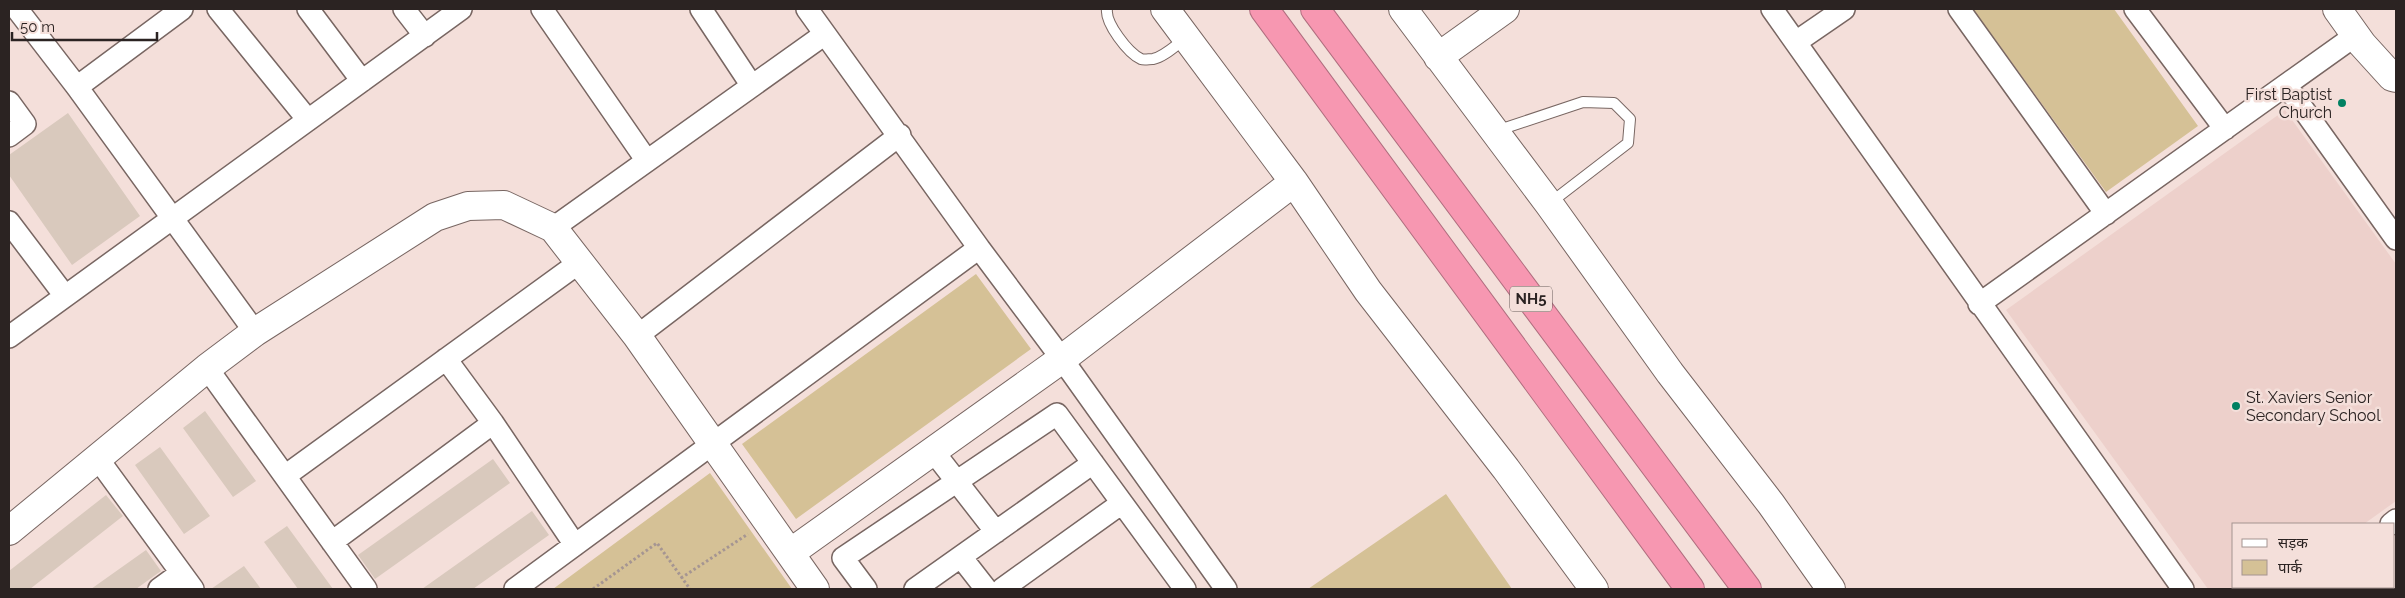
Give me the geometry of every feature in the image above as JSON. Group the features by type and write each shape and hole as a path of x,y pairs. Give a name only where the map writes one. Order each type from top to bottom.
{"highway":[{"name":"NH5","path":"1264,9 1690,589"},
{"name":"NH5","path":"1314,9 1748,589"}],"street":[{"path":"17,9 77,87 255,332"},
{"path":"77,87 182,9"},
{"path":"218,9 308,120"},
{"path":"308,9 362,81"},
{"path":"404,9 424,36"},
{"path":"9,337 462,9"},
{"path":"542,9 647,161"},
{"path":"701,9 752,86"},
{"path":"807,9 900,135 979,248 1062,359 1226,589"},
{"path":"1166,9 1294,182 1368,292 1506,469 1594,589"},
{"path":"1403,9 1549,204 1670,373 1771,504 1831,589"},
{"path":"1438,57 1505,9"},
{"path":"1772,9 1979,304 2183,589"},
{"path":"1796,42 1844,9"},
{"path":"1959,9 2106,214"},
{"path":"2135,9 2225,129"},
{"path":"2338,9 2356,35 2392,77 2396,78"},
{"path":"552,228 826,34"},
{"path":"1979,304 2356,35"},
{"path":"2286,85 2396,239"},
{"path":"9,102 25,124 9,136"},
{"path":"637,336 900,135"},
{"path":"790,553 1062,359 1294,182"},
{"path":"10,526 98,459 206,368 255,332 435,217 468,206 504,205 552,228 580,262 637,336 816,589"},
{"path":"9,222 65,296"},
{"path":"515,589 979,248"},
{"path":"285,476 580,262"},
{"path":"446,359 493,423 575,545"},
{"path":"206,368 366,589"},
{"path":"866,589 843,558 1057,414 1122,503 1178,587"},
{"path":"332,542 493,423"},
{"path":"933,450 996,532"},
{"path":"98,459 187,581 159,589"},
{"path":"915,589 1093,463"},
{"path":"1002,589 1122,503"},
{"path":"961,557 986,589"}],"lane":[{"path":"1107,9 1106,14 1114,31 1130,51 1142,59 1155,59 1186,38"},
{"path":"1495,132 1583,102 1614,103 1630,119 1628,143 1549,204"}],"path":[{"path":"681,578 768,522"},
{"path":"593,589 656,544 690,589"}],"shaded area":[{"name":"St. Xaviers Senior Secondary School","path":"2285,110 2396,264 2396,501 2365,523 2232,523 2232,588 2276,588 2208,589 2006,310"}],"green space":[{"path":"1973,9 2114,9 2198,126 2106,192"},
{"path":"976,274 1031,349 796,519 742,444"},
{"path":"710,473 792,589 553,589"},
{"path":"1446,494 1512,589 1308,589"}],"building":[{"path":"68,113 140,216 72,265 9,175 9,155"},
{"path":"205,411 256,481 233,497 183,428"},
{"path":"160,447 210,516 184,534 135,465"},
{"path":"493,459 510,483 375,579 358,555"},
{"path":"106,495 123,516 30,589 9,589 9,571"},
{"path":"532,511 549,535 473,589 422,589"},
{"path":"287,526 333,589 298,589 264,542"},
{"path":"146,550 161,571 136,589 91,589"},
{"path":"244,566 261,589 211,589"}],"place":[{"name":"First Baptist Church","path":"2342,103"},
{"name":"St. Xaviers Senior Secondary School","path":"2236,406"}]}
